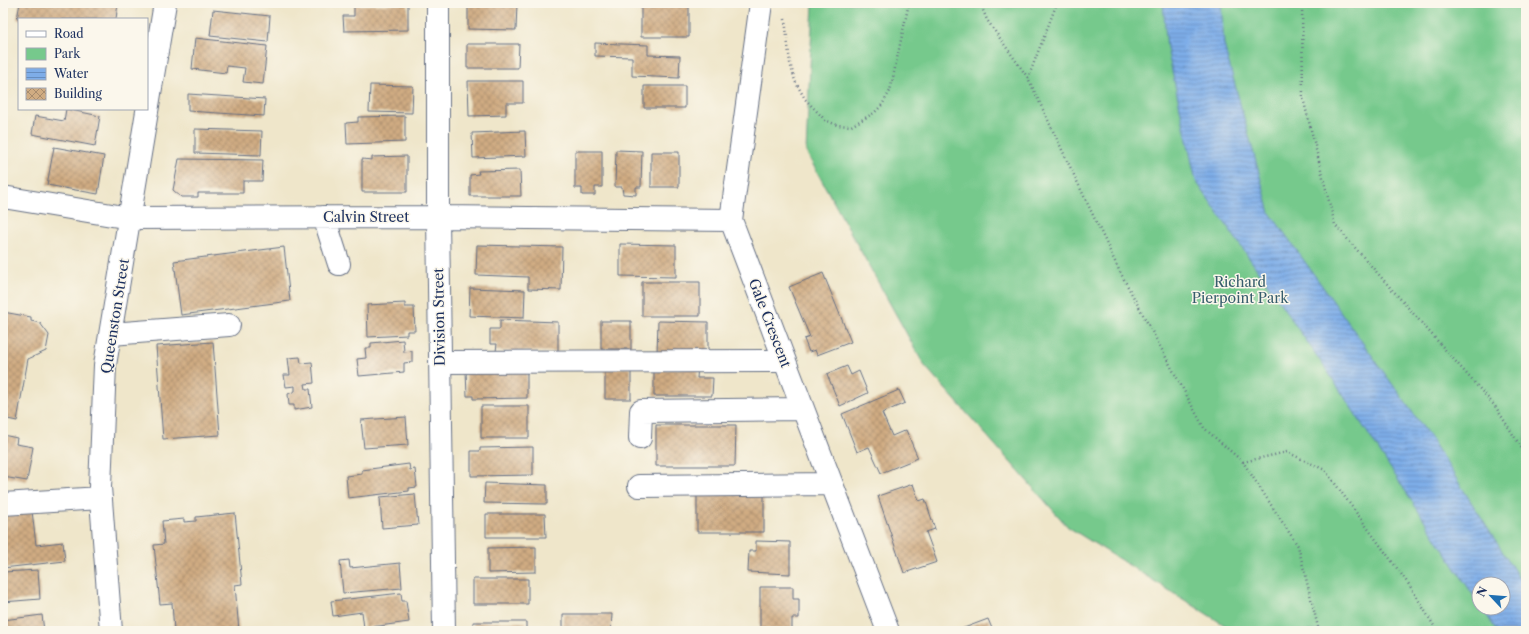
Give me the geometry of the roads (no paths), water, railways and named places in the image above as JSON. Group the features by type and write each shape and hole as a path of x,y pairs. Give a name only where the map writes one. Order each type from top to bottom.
{"street":[{"name":"Queenston Street","path":"148,104 164,3"},
{"name":"Division Street","path":"438,3 438,217 444,631"},
{"name":"Gale Crescent","path":"761,3 731,220 888,631"},
{"name":"Queenston Street","path":"111,631 101,498 105,365 147,110"},
{"name":"Calvin Street","path":"3,196 130,218 438,217 731,220"},
{"path":"324,217 339,264"},
{"path":"111,334 229,325"},
{"path":"440,362 784,361"},
{"path":"640,438 641,412 803,409"},
{"path":"639,486 832,484"},
{"path":"3,504 101,498"}],"water":[{"path":"1163,3 1221,3 1224,45 1270,213 1430,437 1526,589 1526,631 1497,631 1487,616 1511,616 1511,576 1471,576 1471,592 1330,375 1196,181 1167,48"}],"park label":[{"name":"Richard Pierpoint Park","path":"1240,290"}]}
